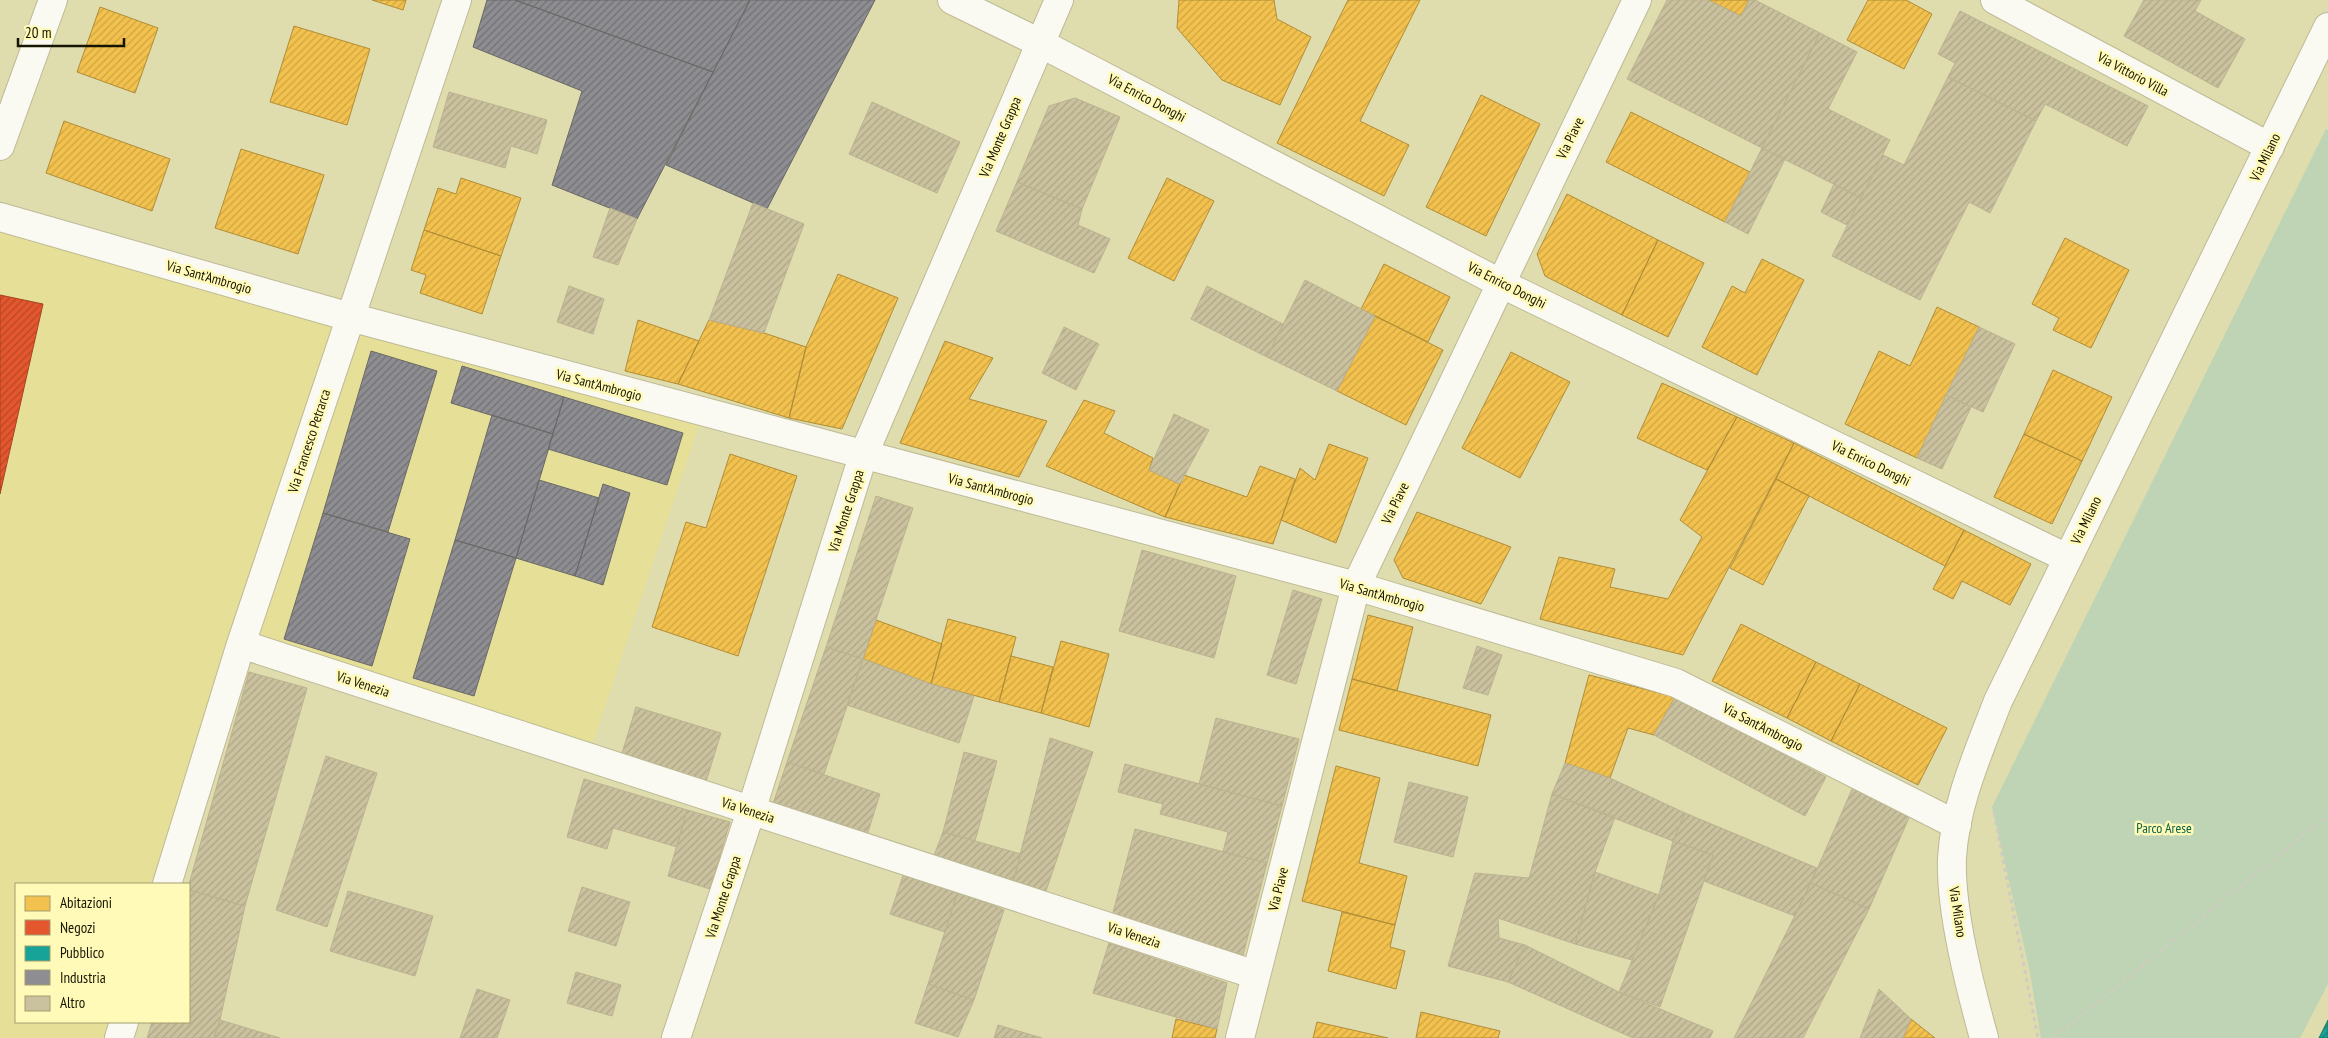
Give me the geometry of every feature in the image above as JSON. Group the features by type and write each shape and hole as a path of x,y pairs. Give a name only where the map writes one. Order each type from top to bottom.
{"street":[{"path":"0,146 53,0"},
{"name":"Via Francesco Petrarca","path":"166,883 242,644 456,0"},
{"name":"Via Enrico Donghi","path":"952,0 1040,43 1500,283 2067,558"},
{"name":"Via Monte Grappa","path":"676,1038 751,811 863,456 1059,0"},
{"name":"Via Piave","path":"1240,1038 1356,586 1637,0"},
{"name":"Via Vittorio Villa","path":"1996,0 2270,147"},
{"name":"Via Milano","path":"1984,1038 1965,959 1954,894 1952,858 1957,825 1970,778 1998,701 2270,147 2326,38"},
{"name":"Via Sant'Ambrogio","path":"0,217 350,317 863,456 1356,586 1676,683 1957,825"},
{"name":"Via Venezia","path":"242,644 1256,974"},
{"path":"118,1038 124,1023"}],"path":[{"path":"1994,811 2038,1038"},
{"path":"2054,1038 2328,815"}],"shaded area":[{"path":"0,217 703,413 588,758 242,644 167,883 15,883 15,1023 124,1023 119,1038 0,1038"}],"green space":[{"name":"Parco Arese","path":"2326,129 2328,130 2328,984 2300,1038 2041,1038 2029,968 1992,807"}],"building: Abitazioni":[{"path":"372,0 406,0 403,10"},
{"path":"1179,0 1274,0 1277,19 1311,37 1280,105 1222,80 1177,28"},
{"path":"1348,0 1420,0 1360,121 1409,145 1384,196 1277,143"},
{"path":"1708,0 1749,0 1741,16"},
{"path":"1868,0 1906,0 1932,14 1904,69 1847,40"},
{"path":"100,7 158,28 135,93 77,72"},
{"path":"294,26 370,49 347,125 270,102"},
{"path":"1481,95 1540,124 1486,236 1426,207"},
{"path":"1631,112 1750,172 1725,222 1606,162"},
{"path":"64,121 170,159 152,211 46,173"},
{"path":"241,149 324,175 298,254 215,228"},
{"path":"461,178 521,198 501,256 424,230 438,188 456,194"},
{"path":"1167,178 1214,201 1174,281 1128,258"},
{"path":"1567,194 1658,240 1622,315 1545,276 1537,254"},
{"path":"424,230 501,256 482,314 420,293 426,275 411,270"},
{"path":"2065,238 2129,270 2091,348 2053,330 2059,318 2032,304"},
{"path":"1658,240 1704,263 1668,337 1622,315"},
{"path":"1762,259 1804,280 1757,375 1702,347 1732,286 1745,293"},
{"path":"1384,264 1450,297 1428,342 1361,309"},
{"path":"838,274 898,298 842,429 789,418 806,347"},
{"path":"1937,307 1979,327 1917,458 1845,424 1879,351 1910,366"},
{"path":"1375,316 1443,350 1406,425 1337,391"},
{"path":"638,320 699,341 678,384 625,371"},
{"path":"709,320 764,333 806,347 789,418 678,384"},
{"path":"945,341 993,358 969,399 1047,421 1019,477 900,443"},
{"path":"1511,352 1570,382 1520,478 1462,448"},
{"path":"2053,370 2112,397 2082,461 2024,434"},
{"path":"1662,383 1737,417 1707,470 1637,438"},
{"path":"1084,400 1115,411 1104,433 1153,458 1149,470 1180,484 1165,517 1046,466"},
{"path":"1737,417 1794,443 1683,655 1540,619 1559,557 1615,569 1610,587 1668,599 1702,537 1680,520"},
{"path":"2024,434 2082,461 2052,524 1994,497"},
{"path":"1794,443 1964,530 1945,566 1776,479"},
{"path":"1329,444 1368,458 1336,543 1281,520 1300,468 1315,480"},
{"path":"730,454 797,476 738,656 652,627 686,522 706,528"},
{"path":"1260,466 1295,479 1273,544 1165,517 1184,475 1247,497"},
{"path":"1776,479 1809,496 1763,585 1730,568"},
{"path":"1417,512 1511,547 1481,604 1403,578 1394,560"},
{"path":"1964,530 2031,564 2010,605 1962,581 1953,599 1933,589"},
{"path":"1368,615 1413,627 1397,691 1352,679"},
{"path":"948,619 1016,637 999,702 931,684"},
{"path":"876,620 942,644 931,684 863,659"},
{"path":"1741,624 1816,662 1787,718 1712,681"},
{"path":"1061,641 1109,654 1089,727 1041,713"},
{"path":"1011,656 1053,667 1041,713 999,702"},
{"path":"1816,662 1860,684 1831,741 1787,718"},
{"path":"1589,675 1675,697 1654,735 1628,728 1610,778 1565,763"},
{"path":"1352,679 1491,715 1478,766 1339,730"},
{"path":"1860,684 1947,728 1918,785 1831,741"},
{"path":"1336,766 1380,778 1359,863 1407,876 1395,925 1302,901"},
{"path":"1342,912 1395,925 1390,947 1405,951 1396,989 1328,971"},
{"path":"1421,1012 1500,1031 1498,1038 1416,1038"},
{"path":"1176,1019 1217,1029 1215,1038 1172,1038"},
{"path":"1911,1019 1935,1038 1903,1038"},
{"path":"1317,1022 1388,1038 1313,1038"}],"building: Negozi":[{"path":"0,295 43,304 0,494"}],"building: Pubblico":[{"path":"2328,1020 2328,1038 2319,1038"}],"building: Industria":[{"path":"487,0 515,0 713,72 637,219 552,185 582,91 473,47"},
{"path":"515,0 750,0 713,72"},
{"path":"750,0 875,0 767,209 666,165"},
{"path":"371,351 437,371 388,532 323,513"},
{"path":"462,366 564,397 553,434 451,403"},
{"path":"564,397 683,433 667,485 548,449"},
{"path":"492,415 553,434 516,558 455,540"},
{"path":"539,480 599,498 575,576 516,558"},
{"path":"603,484 630,493 603,585 575,576"},
{"path":"323,513 410,539 372,666 284,639"},
{"path":"455,540 516,558 474,696 413,678"}],"building: Altro":[{"path":"1667,0 1708,0 1741,16 1749,0 1755,0 1820,33 1762,148 1627,79"},
{"path":"2144,0 2201,0 2195,11 2245,39 2218,88 2124,36"},
{"path":"1960,11 2148,106 2127,146 2045,104 2036,121 1948,77 1955,63 1938,54"},
{"path":"1820,33 1857,52 1828,109 1890,140 1861,198 1762,148"},
{"path":"1948,77 2036,121 1990,213 1969,202 1920,300 1832,256 1883,155 1904,165"},
{"path":"449,92 547,120 537,154 511,146 505,168 433,147"},
{"path":"1075,98 1120,117 1082,209 1017,182 1049,106"},
{"path":"872,102 960,142 937,193 849,154"},
{"path":"1762,148 1785,159 1748,234 1725,222"},
{"path":"1017,182 1082,209 1078,225 1110,239 1094,273 996,231"},
{"path":"1834,184 1861,198 1847,225 1821,212"},
{"path":"753,203 804,224 764,333 709,320"},
{"path":"610,208 637,219 618,265 593,257"},
{"path":"1305,280 1375,316 1337,391 1267,357"},
{"path":"569,286 604,299 593,334 557,322"},
{"path":"1207,286 1283,324 1267,357 1191,319"},
{"path":"1064,327 1099,344 1076,390 1042,373"},
{"path":"1979,327 2015,344 1983,412 1946,395"},
{"path":"1946,395 1971,407 1942,469 1917,458"},
{"path":"1174,414 1209,430 1180,484 1149,470"},
{"path":"876,496 913,508 863,659 826,647"},
{"path":"1142,550 1236,576 1214,658 1119,631"},
{"path":"1293,590 1322,599 1296,684 1267,675"},
{"path":"1477,646 1502,655 1488,695 1463,688"},
{"path":"826,647 863,659 824,774 787,762"},
{"path":"863,659 931,684 974,696 959,743 847,705"},
{"path":"249,672 307,688 245,906 190,890 189,883"},
{"path":"1675,697 1826,777 1805,816 1654,735"},
{"path":"636,707 721,733 705,785 620,760"},
{"path":"1216,718 1299,739 1282,806 1199,784"},
{"path":"1050,738 1093,752 1046,891 1012,886"},
{"path":"964,752 997,761 975,841 943,832"},
{"path":"326,756 377,773 327,927 276,910"},
{"path":"787,762 880,794 867,835 773,804"},
{"path":"1565,763 1610,778 1685,813 1673,841 1552,794"},
{"path":"1125,764 1282,806 1267,863 1223,852 1228,832 1160,814 1163,804 1118,792"},
{"path":"584,779 687,810 677,847 613,828 607,849 567,837"},
{"path":"1409,782 1468,797 1453,857 1394,842"},
{"path":"1853,787 1911,813 1869,909 1811,883"},
{"path":"1552,794 1615,817 1595,872 1575,944 1498,918 1499,938 1525,945 1508,982 1448,966 1475,873 1529,878"},
{"path":"687,810 730,822 710,889 668,876"},
{"path":"1685,813 1817,868 1795,916 1704,881 1713,855 1673,841"},
{"path":"1135,829 1267,863 1243,955 1111,920"},
{"path":"943,832 1021,854 1012,886 933,858"},
{"path":"1673,841 1713,855 1660,1007 1619,992 1659,895"},
{"path":"1595,872 1659,895 1632,960 1575,944"},
{"path":"904,873 958,891 945,932 890,914"},
{"path":"1811,883 1869,909 1803,1038 1734,1038"},
{"path":"582,887 630,902 616,946 568,931"},
{"path":"190,890 245,906 220,1020 214,1038 147,1038 152,1023 190,1023"},
{"path":"348,891 433,916 415,976 330,951"},
{"path":"958,891 1004,910 974,1000 928,984"},
{"path":"1109,943 1227,983 1217,1029 1093,993"},
{"path":"1525,945 1619,992 1713,1031 1710,1038 1633,1038 1508,982"},
{"path":"576,972 621,985 612,1016 567,1003"},
{"path":"928,984 974,1000 958,1037 915,1023"},
{"path":"477,989 510,1000 497,1038 460,1038"},
{"path":"1879,989 1911,1019 1903,1038 1860,1038"},
{"path":"220,1020 280,1038 214,1038"},
{"path":"998,1025 1042,1038 994,1038"}]}
